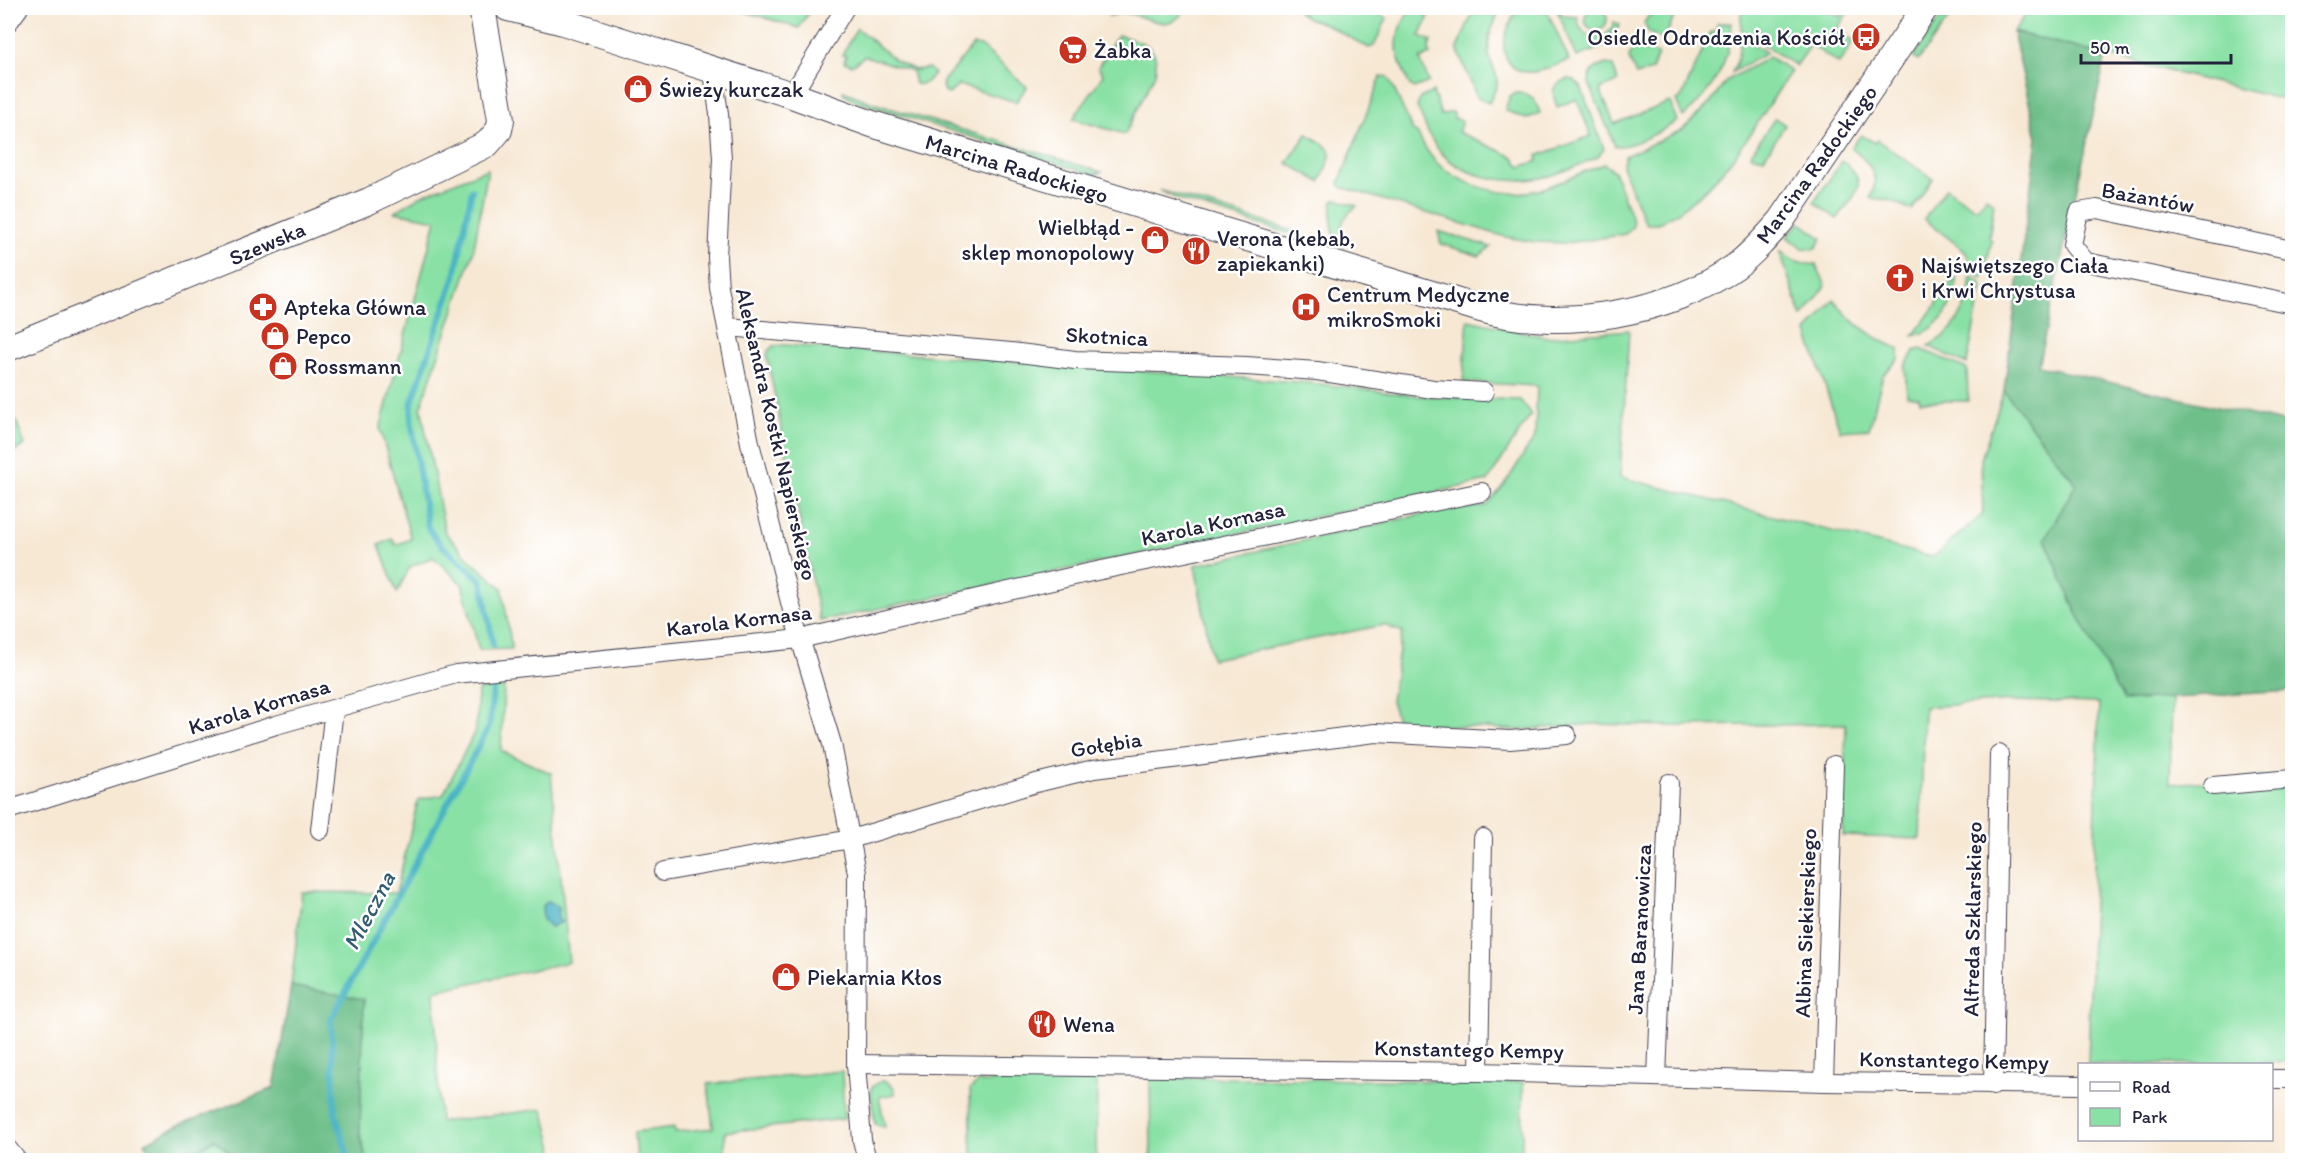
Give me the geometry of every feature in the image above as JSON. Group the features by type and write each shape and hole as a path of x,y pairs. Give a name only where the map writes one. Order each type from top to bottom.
{"street":[{"path":"8,23 19,8"},
{"name":"Szewska","path":"8,348 369,201 487,144 499,130 500,110 482,8"},
{"name":"Marcina Radockiego","path":"508,8 564,22 792,95 883,127 1499,314 1551,318 1592,317 1635,309 1677,297 1735,267 1759,246 1781,221 1815,174 1925,8"},
{"path":"792,95 845,8"},
{"name":"Aleksandra Kostki Napierskiego","path":"710,70 714,79 719,114 722,159 717,257 719,288 750,443 800,639 832,744 857,873 856,1064 862,1140 867,1161"},
{"name":"Bażantów","path":"2292,250 2097,209 2079,212 2072,245 2086,262 2292,304"},
{"name":"Skotnica","path":"728,327 1075,360 1317,371 1433,389 1484,392"},
{"name":"Karola Kornasa","path":"8,810 334,709 456,674 800,639 1088,573 1482,492"},
{"path":"320,830 334,709"},
{"name":"Gołębia","path":"663,872 851,839 1036,783 1094,769 1375,733 1510,740 1567,735"},
{"name":"Alfreda Szklarskiego","path":"1993,1086 2000,754"},
{"name":"Albina Siekierskiego","path":"1824,1082 1834,765"},
{"path":"2213,786 2292,779"},
{"name":"Jana Baranowicza","path":"1657,1077 1669,783"},
{"path":"1479,1072 1483,838"},
{"name":"Konstantego Kempy","path":"856,1064 1479,1072 1993,1086 2078,1085"},
{"path":"2273,1079 2292,1079"},
{"path":"8,1149 17,1161"}],"green space":[{"path":"733,8 811,8 799,28"},
{"path":"1123,8 1186,8 1179,17 1164,23 1131,14 1120,13 1109,16"},
{"path":"1300,8 1368,8 1387,18 1374,46 1369,48 1325,24 1310,19 1298,12"},
{"path":"1475,8 1500,8 1489,37 1489,56 1497,77 1497,86 1489,103 1477,98 1457,48"},
{"path":"1517,8 1546,8 1569,60 1537,71 1521,71 1514,68 1507,59 1504,45"},
{"path":"1556,8 1565,16 1578,17 1580,27 1589,36 1603,37 1611,30 1614,22 1620,25 1605,46 1577,57"},
{"path":"1592,8 1600,8 1607,15 1607,23 1600,30 1592,30 1585,23 1585,15"},
{"path":"1741,8 1825,8 1840,17 1846,8 1851,8 1837,29 1854,41 1839,64 1811,45 1796,66 1741,30"},
{"path":"1947,8 1956,8 1918,61 1913,57"},
{"path":"2030,8 2292,8 2292,102 2013,32"},
{"path":"1412,9 1429,16 1420,36 1431,41 1430,54 1420,59 1429,82 1414,88 1409,84 1397,48 1402,25"},
{"path":"1671,9 1674,17 1664,40 1649,33 1644,23 1650,15"},
{"path":"1718,23 1732,23 1723,64 1703,97 1683,117 1676,100 1681,98 1711,32 1714,33"},
{"path":"857,28 896,61 915,70 929,68 934,74 926,82 915,84 912,71 865,56 852,65 844,62 846,56 842,55"},
{"path":"2013,32 2106,55 2038,366 2292,424 2292,691 2123,701 2074,607 2045,539 2076,484 2004,391 2037,138"},
{"path":"1118,35 1147,46 1155,56 1156,64 1155,74 1125,134 1073,119 1103,75 1098,67"},
{"path":"1741,36 1767,53 1732,72 1737,61"},
{"path":"973,45 981,46 1027,87 1016,102 959,85 949,94 944,90 942,87 944,80"},
{"path":"1639,48 1658,54 1652,70 1636,75 1629,58 1631,52"},
{"path":"1769,57 1791,71 1739,150 1709,186 1692,201 1661,222 1647,224 1622,166 1625,156 1682,130 1711,102 1727,80"},
{"path":"1607,64 1613,66 1618,82 1600,89 1614,124 1670,102 1677,121 1638,141 1615,146 1589,83 1590,75 1594,70"},
{"path":"1386,76 1391,82 1413,131 1417,133 1431,157 1448,172 1485,189 1512,193 1538,190 1604,164 1614,171 1633,226 1625,234 1589,240 1565,243 1535,242 1506,237 1341,187 1339,183 1381,77"},
{"path":"1568,79 1574,80 1581,87 1604,149 1598,157 1548,177 1527,180 1497,179 1456,165 1435,145 1417,107 1420,98 1433,92 1441,115 1452,112 1454,118 1462,121 1458,132 1514,157 1520,167 1538,161 1537,156 1591,136 1577,99 1557,107 1553,93 1555,86"},
{"path":"843,91 876,104 1102,172 1095,175 861,103 844,95"},
{"path":"1515,93 1532,97 1540,113 1526,119 1505,110 1510,96"},
{"path":"1775,118 1785,125 1764,158 1750,155"},
{"path":"1307,134 1324,145 1330,153 1320,182 1287,163"},
{"path":"1861,135 1875,143 1877,140 1933,179 1912,210 1892,201 1870,198 1875,183 1872,170 1851,148"},
{"path":"1842,161 1856,176 1858,189 1837,219 1814,202"},
{"path":"488,169 473,253 421,407 445,532 471,561 502,588 512,649 479,650 462,584 433,557 410,567 397,593 379,545 392,539 396,545 411,539 380,429 436,220 395,212 420,196"},
{"path":"1946,188 1976,209 1986,197 1994,203 1989,238 1992,240 1983,279 1971,270 1967,254 1924,219"},
{"path":"1159,190 1304,234 1300,237 1177,199"},
{"path":"1336,199 1357,206 1347,215 1342,224 1344,247 1336,243 1333,227 1332,206"},
{"path":"1801,223 1822,238 1815,249 1803,248 1787,237"},
{"path":"1438,231 1491,247 1479,256 1441,244"},
{"path":"1779,250 1796,262 1816,264 1826,286 1802,317"},
{"path":"1956,276 1954,296 1945,314 1931,328 1913,336 1937,305"},
{"path":"1971,276 1982,284 1967,364 1928,346 1947,333 1960,317 1968,298"},
{"path":"1834,299 1863,329 1899,349 1899,359 1883,375 1869,429 1840,431 1807,332"},
{"path":"1468,320 1547,337 1629,330 1620,477 1933,557 1983,514 1981,459 2004,391 2076,484 2074,607 2123,701 2172,697 2170,784 2292,775 2292,1061 2088,1063 2099,703 2012,701 1924,707 1920,839 1843,836 1846,724 1672,726 1594,724 1518,730 1398,723 1391,701 1402,632 1384,625 1212,659 1195,565 1437,511 1486,506 1505,484 1535,437 1537,386 1463,382"},
{"path":"773,346 1313,383 1419,396 1520,400 1531,414 1488,481 820,621 767,357 768,351"},
{"path":"1921,349 1967,369 1968,401 1920,401 1919,397 1907,396 1905,367 1914,351"},
{"path":"8,399 25,445 8,455"},
{"path":"504,686 501,751 551,773 569,962 434,991 440,1122 543,1109 556,1160 366,1160 360,1133 291,986 302,892 396,893 418,800 443,795 476,729 478,690"},
{"path":"291,986 364,999 360,1133 366,1160 238,1160 214,1139 183,1160 157,1160 144,1143 179,1125 274,1088"},
{"path":"842,1071 844,1119 725,1132 725,1160 637,1160 635,1132 674,1127 675,1132 713,1128 708,1084"},
{"path":"1097,1077 1096,1160 972,1160 970,1089 979,1082"},
{"path":"1150,1077 1523,1082 1522,1160 1151,1160"},
{"path":"881,1081 886,1081 894,1088 895,1094 879,1097 885,1127 875,1124 871,1092 872,1087"},
{"path":"215,1139 238,1160 183,1160"}],"water":[{"path":"548,901 559,908 558,920 562,922 551,927 543,920 542,907"}],"waterway":[{"name":"Mleczna","path":"472,190 455,276 412,402 411,420 428,528 441,545 482,581 493,645"},
{"name":"Mleczna","path":"349,1160 335,1112 331,1019 489,727 493,690"}],"place":[{"name":"Osiedle Odrodzenia Kościół","path":"1866,37"},
{"name":"Żabka","path":"1073,50"},
{"name":"Świeży kurczak","path":"638,89"},
{"name":"Wielbłąd - sklep monopolowy","path":"1155,240"},
{"name":"Verona (kebab, zapiekanki)","path":"1196,251"},
{"name":"Najświętszego Ciała i Krwi Chrystusa","path":"1900,278"},
{"name":"Apteka Główna","path":"263,307"},
{"name":"Centrum Medyczne mikroSmoki","path":"1306,307"},
{"name":"Pepco","path":"275,336"},
{"name":"Rossmann","path":"283,366"},
{"name":"Piekarnia Kłos","path":"786,977"},
{"name":"Wena","path":"1042,1024"}]}
